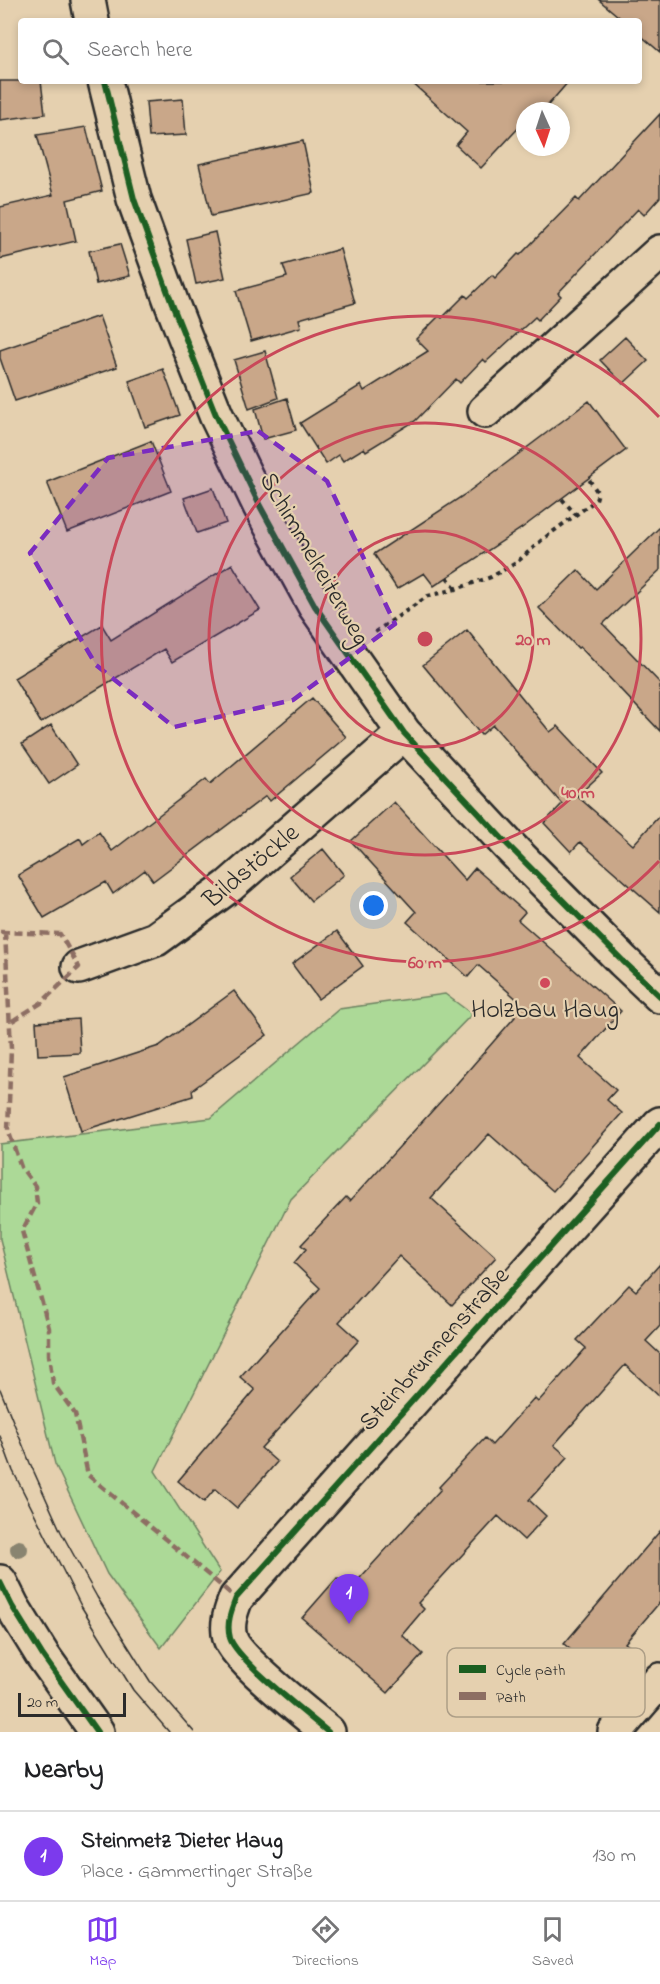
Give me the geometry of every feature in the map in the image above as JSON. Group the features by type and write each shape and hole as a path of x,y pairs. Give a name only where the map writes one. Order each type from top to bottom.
{"street":[{"path":"88,0 91,18"},
{"name":"Schimmelreiterweg","path":"106,84 134,199 216,415 260,506 315,606 404,733 508,845 660,996"},
{"path":"485,411 660,252"},
{"name":"Bildstöckle","path":"79,967 156,939 229,886 404,733"},
{"name":"Steinbrunnenstraße","path":"328,1732 245,1661 230,1640 228,1620 236,1598 660,1124"},
{"path":"0,1582 12,1606 44,1656 97,1732"},
{"path":"645,1697 660,1680"},
{"path":"615,1732 628,1717"}],"path":[{"path":"347,651 428,596 456,590 490,577 516,563 543,539 596,500 598,493 588,478"},
{"path":"562,499 576,515"},
{"path":"447,577 456,590"}],"highlighted area":[{"path":"258,431 327,481 395,624 293,700 174,727 96,665 30,553 108,458"}],"green space":[{"path":"445,994 472,1014 291,1199 155,1471 220,1572 161,1648 107,1574 55,1464 0,1239 0,1144 211,1118 339,1009"}],"building":[{"path":"599,0 660,0 660,52 642,37 642,18 620,18"},
{"path":"0,81 41,84 45,114 0,120"},
{"path":"413,84 566,84 551,102 516,102 516,131 481,168 456,145 467,132"},
{"path":"183,99 186,135 149,137 146,102"},
{"path":"660,114 660,197 644,215 638,209 558,293 561,296 538,320 535,317 486,362 483,359 460,383 456,379 415,421 366,451 364,448 343,461 339,455 326,464 300,423 361,385 364,391 428,351 416,339 465,295 468,298 492,275 495,278 576,198 579,201"},
{"path":"86,127 102,191 67,200 76,241 0,259 0,207 53,195 37,135"},
{"path":"303,141 314,193 211,216 199,164"},
{"path":"215,232 225,278 196,284 186,239"},
{"path":"120,244 130,276 96,284 89,251"},
{"path":"340,249 355,303 299,319 301,327 251,341 236,291 287,277 283,265"},
{"path":"99,316 117,367 15,401 0,358 0,350"},
{"path":"625,337 648,361 623,384 600,360"},
{"path":"265,351 278,398 249,409 234,360"},
{"path":"163,369 180,415 145,427 129,381"},
{"path":"287,398 296,430 263,439 255,409"},
{"path":"589,401 626,450 522,528 434,586 424,573 397,589 374,554 464,495"},
{"path":"151,441 171,491 67,532 47,482"},
{"path":"213,488 226,523 197,533 184,498"},
{"path":"660,527 660,570 603,624 660,683 660,731 580,647 578,648 539,608 578,570 596,589"},
{"path":"232,564 260,610 172,662 164,649 41,723 14,678 102,625 111,640"},
{"path":"467,630 550,732 558,726 602,773 577,796 633,845 660,815 660,912 580,842 571,852 544,823 562,804 493,725 481,735 423,665"},
{"path":"312,698 346,737 270,801 266,796 153,881 145,870 113,894 106,882 44,918 18,875 80,838 83,844 99,832 112,851 206,779 210,784"},
{"path":"51,725 77,765 49,784 22,744"},
{"path":"394,802 465,880 475,868 525,912 518,920 621,1011 580,1058 616,1090 607,1100 622,1113 553,1191 489,1134 431,1198 496,1257 452,1305 399,1256 339,1322 359,1340 261,1448 277,1462 237,1508 215,1489 204,1502 178,1481 255,1390 240,1377 320,1288 294,1263 306,1249 301,1245 346,1197 350,1201 452,1089 515,1017 510,1014 520,1002 478,965 468,977 407,922 416,912 351,841"},
{"path":"323,849 344,875 311,901 290,876"},
{"path":"337,931 363,966 318,999 292,964"},
{"path":"234,991 267,1035 192,1090 193,1096 81,1131 64,1077 159,1046"},
{"path":"78,1019 80,1053 38,1055 36,1022"},
{"path":"660,1264 660,1326 646,1341 660,1354 660,1397 625,1365 554,1445 568,1457 529,1500 546,1516 524,1540 498,1516 418,1603 424,1609 402,1635 423,1654 388,1693 302,1618 337,1578 350,1589 485,1438 492,1445 534,1398 538,1402 586,1348 577,1340 629,1285 636,1291"},
{"path":"660,1531 660,1602 625,1643 629,1646 627,1648 569,1648 564,1644"}],"tram line":[{"path":"0,1389 61,1532 97,1597 150,1681 194,1732"},
{"path":"0,1436 13,1471 81,1606 133,1690 169,1732"}],"marked path":[{"path":"0,932 60,934 79,967 41,1003 9,1023"},
{"path":"5,932 11,1048 8,1130 21,1167 35,1186 37,1203 22,1231 49,1328 49,1355 53,1383 75,1414 88,1475 236,1598"}],"cycle path":[{"path":"106,84 134,199 216,415 260,506 315,606 404,733 508,845 660,996"},
{"path":"328,1732 274,1687 235,1647 230,1638 229,1623 236,1598 660,1124"},
{"path":"0,1582 43,1656 97,1732"}],"place":[{"name":"Holzbau Haug","path":"545,983"},
{"name":"Steinmetz Dieter Haug","path":"349,1624"}]}
